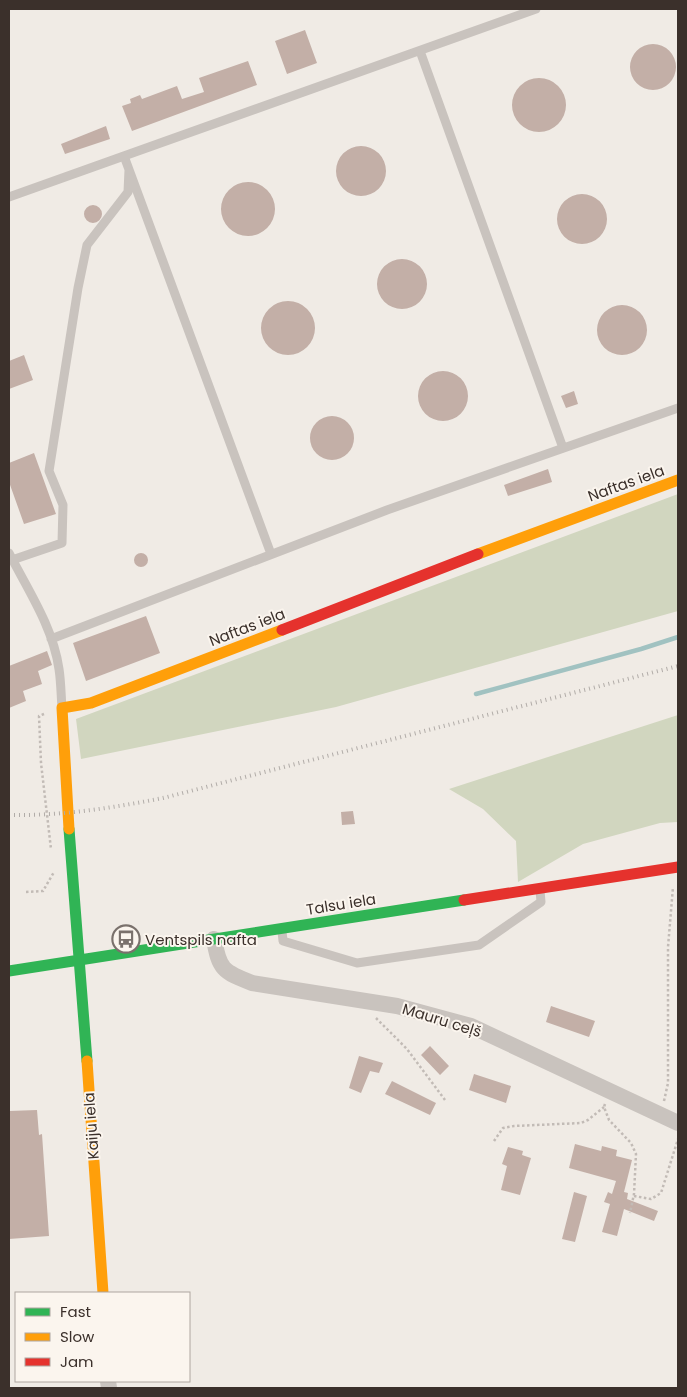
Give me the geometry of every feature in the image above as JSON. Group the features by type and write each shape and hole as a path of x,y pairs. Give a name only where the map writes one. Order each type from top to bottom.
{"street":[{"name":"Naftas iela","path":"62,708 91,703 483,552 678,480"},
{"path":"62,708 79,960"},
{"name":"Talsu iela","path":"9,970 676,867"},
{"name":"Mauru ceļš","path":"214,939 217,958 231,975 252,983 397,1006 471,1026 678,1123"},
{"name":"Kaiju iela","path":"79,960 103,1292"}],"lane":[{"path":"9,197 536,9"},
{"path":"420,51 564,448"},
{"path":"124,156 272,554"},
{"path":"62,708 59,670 45,621 10,556 62,543 63,505 49,471 78,288 87,245 128,192 129,170"},
{"path":"51,639 387,510 678,408"},
{"path":"540,889 541,902"},
{"path":"522,904 541,902"},
{"path":"283,941 357,963 470,946 479,944 541,902"},
{"path":"282,928 283,941"},
{"path":"283,941 302,938"}],"path":[{"path":"662,1115 668,1083 668,947 676,867"},
{"path":"26,892 43,891 54,872"},
{"path":"364,1001 378,1022 407,1049 444,1100"},
{"path":"494,1141 503,1128 581,1123 588,1120 604,1107 610,1091"},
{"path":"604,1107 609,1120 631,1143 636,1154 634,1196 630,1214"},
{"path":"634,1196 651,1199 661,1193 678,1138"}],"green space":[{"path":"678,494 678,611 336,707 81,759 76,719"},
{"path":"678,715 678,822 660,823 583,844 518,882 516,841 483,809 449,789"}],"building":[{"path":"305,30 317,63 287,74 275,41"},
{"path":"653,44 666,48 672,54 676,67 672,80 666,86 653,90 640,86 634,80 630,67 634,54 640,48"},
{"path":"248,61 257,85 132,131 122,106 131,103 130,99 140,95 142,99 177,86 182,99 204,92 199,78"},
{"path":"534,78 544,78 554,82 562,90 566,105 562,120 554,128 544,132 534,132 524,128 516,120 512,110 512,100 516,90 524,82"},
{"path":"106,126 110,139 65,154 61,144"},
{"path":"361,146 371,148 379,153 384,161 386,171 384,181 379,189 371,194 361,196 351,194 343,189 338,181 336,171 338,161 343,153 351,148"},
{"path":"243,182 253,182 263,186 271,194 275,209 271,224 263,232 253,236 243,236 233,232 225,224 221,214 221,204 225,194 233,186"},
{"path":"582,194 592,196 600,201 605,209 607,219 605,229 600,237 592,242 582,244 572,242 564,237 559,229 557,219 559,209 564,201 572,196"},
{"path":"93,205 99,208 102,214 99,220 93,223 87,220 84,214 87,208"},
{"path":"402,259 412,261 420,266 425,274 427,284 425,294 420,302 412,307 402,309 392,307 384,302 379,294 377,284 379,274 384,266 392,261"},
{"path":"283,301 293,301 303,305 311,313 315,328 311,343 303,351 293,355 283,355 273,351 265,343 261,333 261,323 265,313 273,305"},
{"path":"622,305 632,307 640,312 645,320 647,330 645,340 640,348 632,353 622,355 612,353 604,348 599,340 597,330 599,320 604,312 612,307"},
{"path":"24,355 33,380 9,389 9,361"},
{"path":"443,371 453,373 461,378 466,386 468,396 466,406 461,414 453,419 443,421 433,419 425,414 420,406 418,396 420,386 425,378 433,373"},
{"path":"574,391 578,404 566,408 561,396"},
{"path":"336,416 348,422 353,429 353,447 348,454 341,459 328,460 320,457 313,450 310,434 313,426 320,419"},
{"path":"34,453 56,514 24,524 9,482 9,463"},
{"path":"548,469 552,482 508,496 504,485"},
{"path":"138,553 144,553 148,560 144,567 138,567 134,563 134,557"},
{"path":"146,616 160,653 86,681 73,643"},
{"path":"47,651 52,665 38,671 42,684 23,691 26,701 9,708 9,666"},
{"path":"353,811 355,824 342,825 341,812"},
{"path":"551,1006 595,1021 589,1037 546,1022"},
{"path":"430,1046 449,1066 440,1075 421,1055"},
{"path":"359,1056 383,1063 379,1073 370,1071 361,1093 349,1088"},
{"path":"474,1074 511,1086 506,1103 469,1090"},
{"path":"392,1081 436,1103 430,1115 385,1094"},
{"path":"37,1110 39,1135 42,1134 49,1236 9,1239 9,1111"},
{"path":"575,1144 601,1151 602,1146 617,1150 616,1156 632,1160 624,1192 628,1193 627,1199 658,1211 654,1221 624,1209 617,1236 602,1232 610,1204 604,1202 608,1192 612,1194 616,1181 569,1168"},
{"path":"508,1147 523,1151 522,1155 531,1158 520,1195 501,1190 507,1166 502,1164"},
{"path":"574,1192 587,1196 575,1242 562,1239"}],"waterway":[{"path":"476,694 641,649 678,637"}],"railway":[{"path":"9,815 86,811 163,798 678,666"}],"traffic: fast":[{"path":"69,829 87,1061"},
{"path":"9,971 464,900"}],"traffic: slow":[{"path":"478,554 678,480"},
{"path":"69,829 62,708 91,703 282,630"},
{"path":"87,1061 103,1292"}],"traffic: jam":[{"path":"282,630 478,554"},
{"path":"464,900 678,867"}],"place":[{"name":"Ventspils nafta","path":"126,939"}]}
